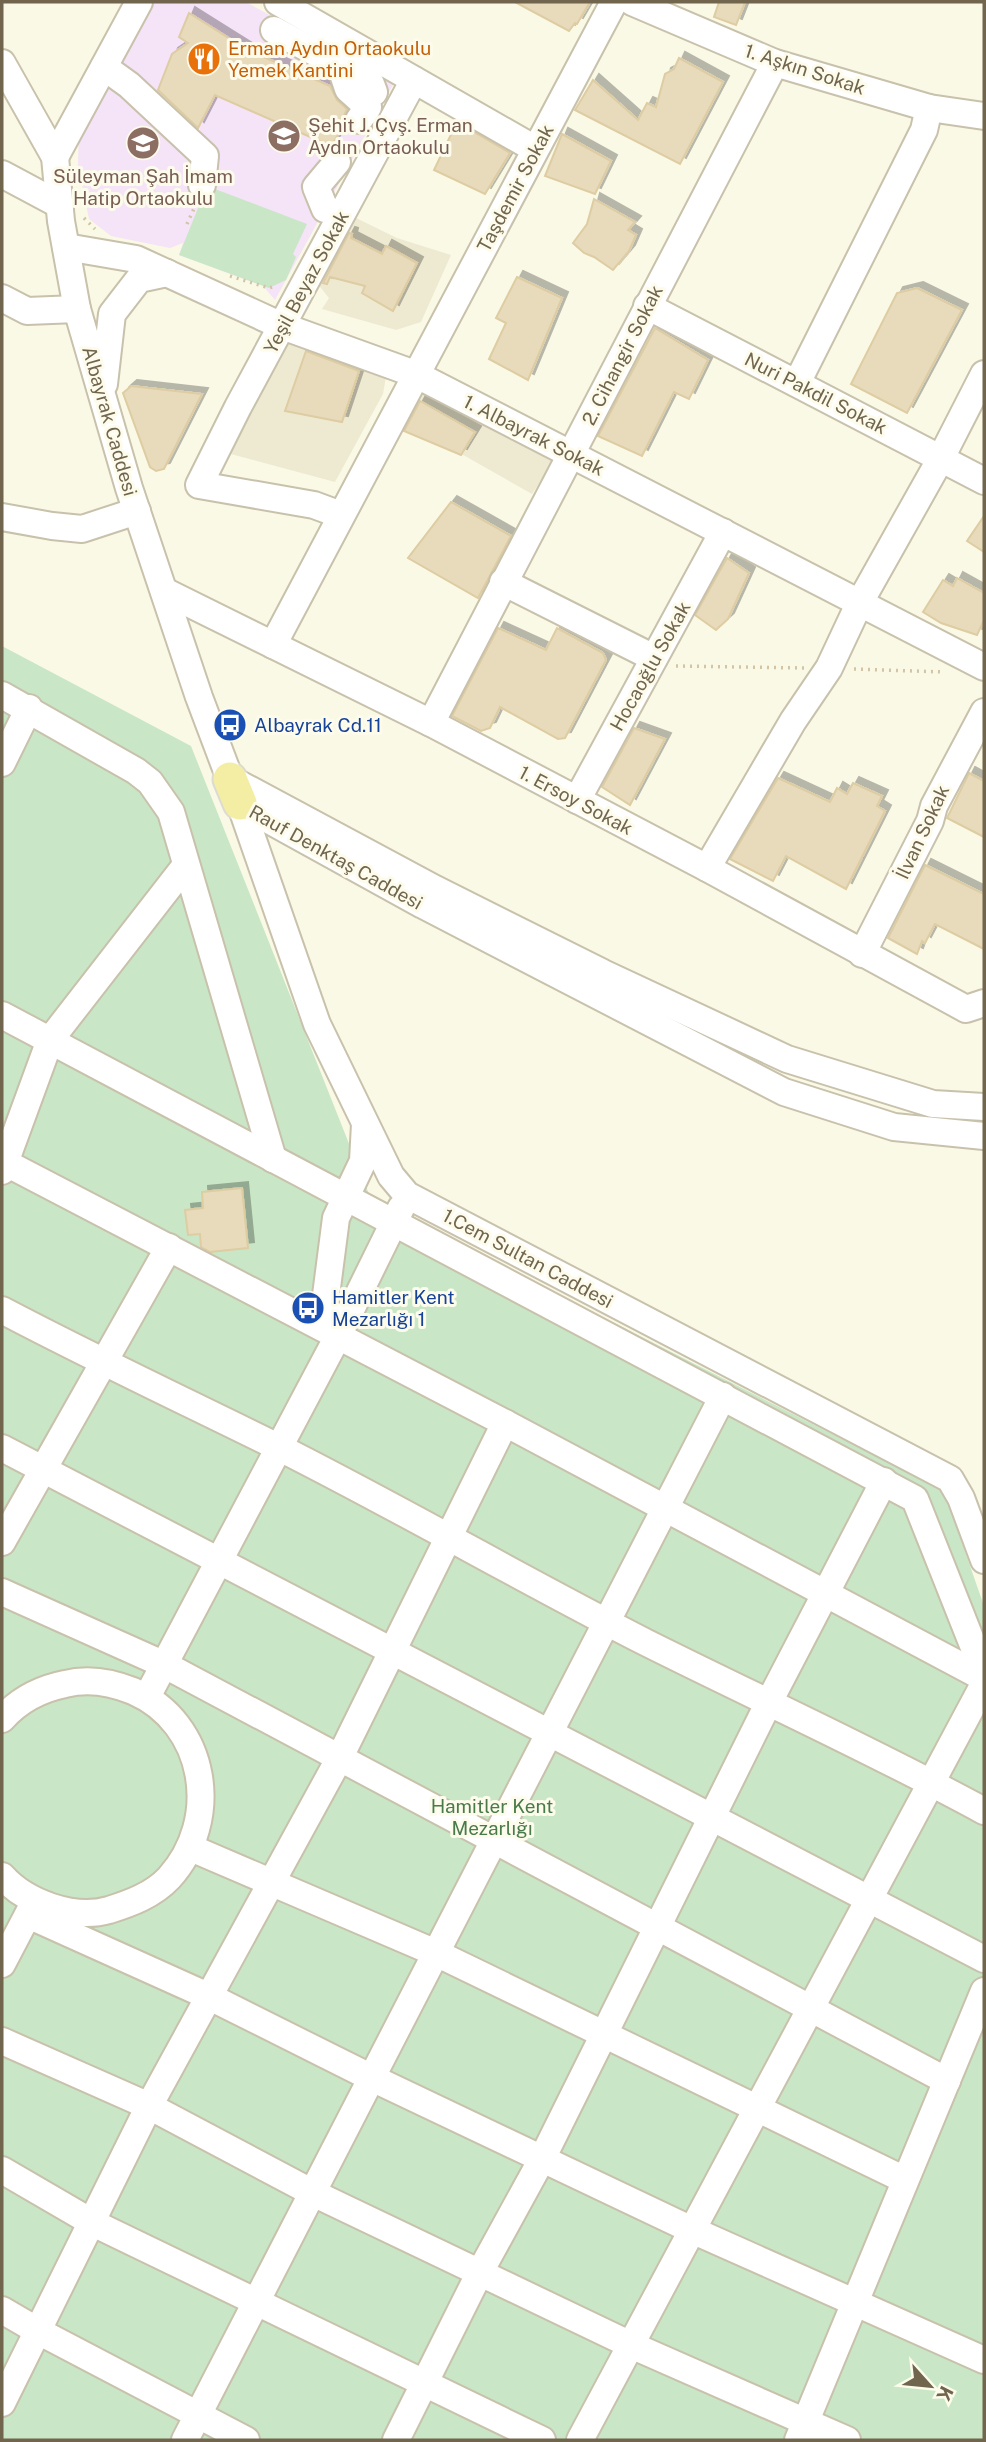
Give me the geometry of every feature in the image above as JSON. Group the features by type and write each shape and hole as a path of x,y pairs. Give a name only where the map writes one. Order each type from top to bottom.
{"street":[{"path":"55,157 139,2"},
{"path":"278,2 352,58 371,84 373,92"},
{"name":"Taşdemir Sokak","path":"273,645 614,2"},
{"name":"1. Aşkın Sokak","path":"632,2 775,63 929,107 984,117"},
{"path":"274,30 414,80 535,149"},
{"path":"352,58 343,74 348,89 368,107 359,120"},
{"name":"Albayrak Caddesi","path":"2,63 55,157 77,309 137,511 199,697 235,791"},
{"name":"2. Cihangir Sokak","path":"430,723 775,63"},
{"path":"104,67 129,85 205,156 202,185"},
{"name":"Yeşil Beyaz Sokak","path":"341,515 314,505 199,485 414,80"},
{"path":"797,383 924,130 929,107"},
{"path":"325,209 316,187 337,162"},
{"path":"2,174 60,205"},
{"name":"1. Albayrak Sokak","path":"66,247 136,259 282,326 415,374 984,667"},
{"path":"102,396 112,314 138,279 167,273"},
{"path":"2,298 27,311 77,309"},
{"name":"Nuri Pakdil Sokak","path":"646,306 984,481"},
{"path":"707,868 793,721 829,668 859,604 941,458 984,374"},
{"path":"2,517 82,529 137,511"},
{"name":"Hocaoğlu Sokak","path":"577,800 723,533"},
{"path":"503,582 654,659"},
{"name":"1. Ersoy Sokak","path":"164,591 430,723 707,868 966,1009 984,1003"},
{"path":"2,695 136,771 150,782 171,812 273,1159"},
{"path":"2,763 29,708"},
{"name":"İlvan Sokak","path":"862,954 930,821 933,806 984,712"},
{"name":"Rauf Denktaş Caddesi","path":"235,791 591,967 787,1059 933,1104 984,1107"},
{"name":"Rauf Denktaş Caddesi","path":"235,791 423,905 784,1092 894,1127 984,1136"},
{"name":"1.Cem Sultan Caddesi","path":"235,791 317,1024 391,1176 407,1195 950,1479 961,1498 984,1560"},
{"path":"186,865 50,1040 3,1165 169,1247 984,1675"},
{"path":"2,1015 915,1499 984,1675"},
{"path":"336,1335 325,1303 336,1217 363,1161 365,1122"},
{"path":"147,1697 279,1448 407,1195"},
{"path":"2,1542 41,1468 169,1247"},
{"path":"2,1310 103,1363 279,1448 449,1536 606,1622 933,1783 984,1811"},
{"path":"185,2440 723,1396"},
{"path":"2,2403 149,2106 339,1759 505,1423"},
{"path":"2,1448 984,1959"},
{"path":"396,2440 480,2272 542,2159 768,1704 884,1481"},
{"path":"2,1592 165,1665 947,2081"},
{"path":"2,1719 13,1706 44,1688 79,1681 114,1684 147,1697 173,1719 192,1748 201,1781 201,1815 191,1847 168,1879 137,1902 100,1913 32,1908"},
{"path":"580,2440 984,1684"},
{"path":"191,1847 436,1953 905,2180"},
{"path":"2,1876 32,1908 372,2078 692,2230 984,2360"},
{"path":"2,1964 32,1908"},
{"path":"802,2431 984,1991"},
{"path":"2,2041 149,2106 313,2193 631,2345 802,2431 846,2440"},
{"path":"2,2170 93,2223 542,2440"},
{"path":"2,2310 246,2440"}],"shaded area":[{"name":"Şehit J. Çvş. Erman Aydın Ortaokulu","path":"147,2 246,2 394,83 275,300 263,286 179,255 183,243 170,248 111,236 89,219 78,165 79,126","holes":["158,94 191,115 209,145 197,130"]},
{"path":"350,215 397,238 451,255 421,322 396,330 322,309 329,298 313,278"},
{"path":"291,337 387,371 383,394 335,482 227,453 278,344"},
{"path":"429,387 547,448 553,463 532,494 465,456 400,429 422,393"}],"green space":[{"path":"207,186 307,224 293,254 296,257 286,280 269,288 179,255"},
{"name":"Hamitler Kent Mezarlığı","path":"2,646 191,746 371,1199 944,1491 984,1606 984,2440 2,2440"}],"building":[{"path":"515,2 590,2 577,24 569,31"},
{"path":"719,2 745,2 736,25 714,17"},
{"path":"189,13 248,50 330,86 337,100 347,109 343,118 344,125 332,145 215,95 198,128 158,90 172,54 188,43 179,37"},
{"path":"679,58 723,82 680,164 575,110 593,80 638,120 647,103 656,107 665,74 674,69"},
{"path":"457,122 510,153 485,194 434,170"},
{"path":"562,134 611,161 595,194 545,176"},
{"path":"594,199 635,222 628,230 636,235 629,251 613,270 584,253 573,243 587,224"},
{"path":"349,233 352,234 351,238 382,254 386,246 417,263 393,311 362,293 365,286 330,277 327,284 323,283"},
{"path":"517,277 562,298 528,380 489,359 506,323 496,318"},
{"path":"917,288 962,310 907,413 851,384 897,293"},
{"path":"655,328 708,360 689,399 674,392 642,456 598,436"},
{"path":"306,351 359,371 342,422 285,411"},
{"path":"131,386 202,394 164,469 156,471 150,467 123,393"},
{"path":"420,401 475,432 461,455 404,431"},
{"path":"451,502 511,536 478,598 408,558"},
{"path":"984,516 984,552 967,541"},
{"path":"727,558 749,573 728,619 716,630 695,615"},
{"path":"957,578 984,593 984,620 977,635 941,623 923,612 943,580 953,586"},
{"path":"498,628 546,650 557,628 603,653 606,660 565,738 558,739 500,707 490,728 481,731 452,716"},
{"path":"634,728 665,739 630,805 602,787"},
{"path":"969,773 984,781 984,837 947,818"},
{"path":"778,778 830,802 837,788 847,794 853,783 882,796 877,806 885,811 846,889 786,856 773,881 730,859"},
{"path":"925,865 984,894 984,949 935,924 925,943 922,941 917,954 888,938"},
{"path":"242,1188 248,1248 210,1252 201,1247 200,1234 188,1235 185,1210 203,1208 202,1192"}],"place":[{"name":"Erman Aydın Ortaokulu Yemek Kantini","path":"204,59"},
{"name":"Şehit J. Çvş. Erman Aydın Ortaokulu","path":"284,136"},
{"name":"Süleyman Şah İmam Hatip Ortaokulu","path":"143,143"},
{"name":"Albayrak Cd.11","path":"230,725"},
{"name":"Hamitler Kent Mezarlığı 1","path":"308,1308"}]}
